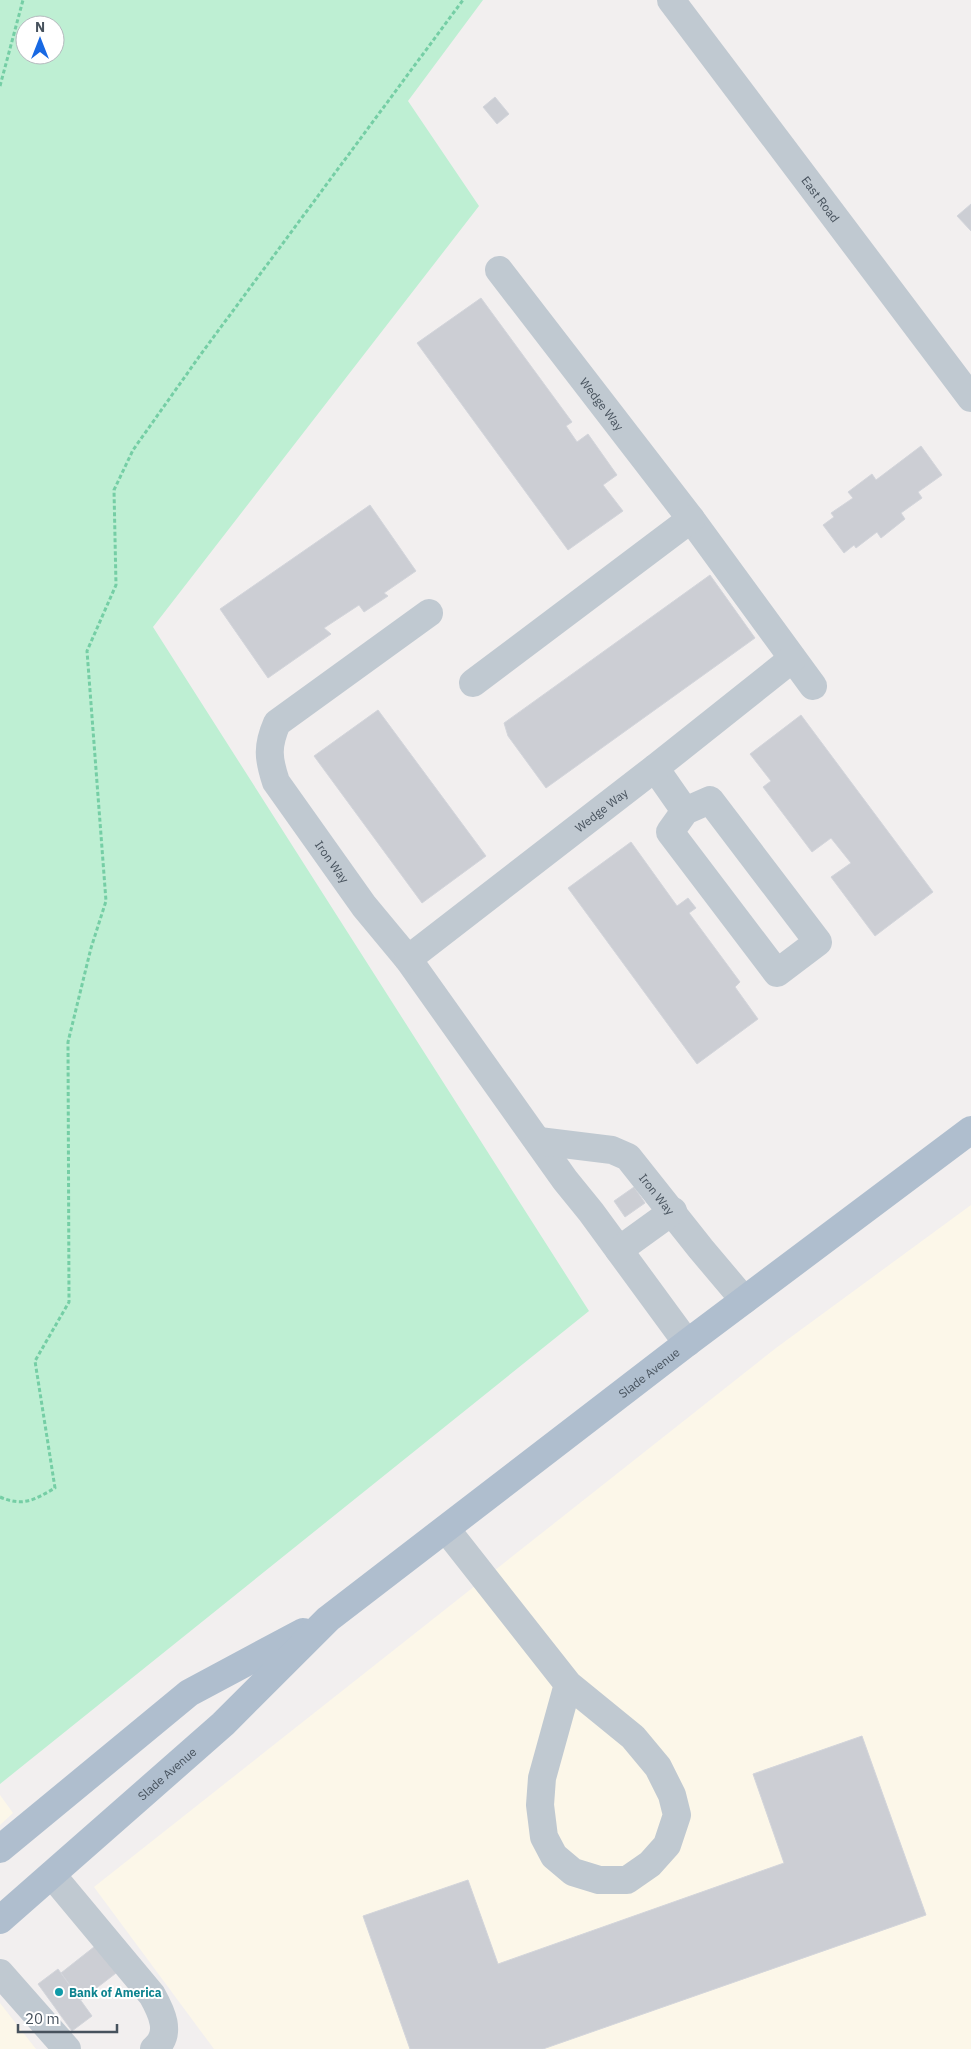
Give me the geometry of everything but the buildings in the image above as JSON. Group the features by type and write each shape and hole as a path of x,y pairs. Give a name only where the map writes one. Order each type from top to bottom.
{"main road":[{"name":"Slade Avenue","path":"0,1920 222,1724 328,1619 687,1342 968,1140"},
{"name":"Slade Avenue","path":"0,1849 189,1693 328,1619"}],"street":[{"name":"East Road","path":"671,0 971,398"},
{"name":"Wedge Way","path":"500,270 691,519 813,686"},
{"path":"473,683 691,519"},
{"name":"Iron Way","path":"429,612 277,723 270,740 270,761 276,782 364,906 408,959 539,1142 687,1342"},
{"name":"Wedge Way","path":"408,959 655,768 792,659"},
{"path":"655,768 685,811"},
{"path":"710,800 818,942 777,973 670,832 685,811 710,800"},
{"name":"Iron Way","path":"539,1142 612,1150 628,1157 744,1300"},
{"path":"619,1250 673,1211"},
{"path":"446,1529 568,1684 633,1737 658,1767 672,1795 677,1815 667,1845 650,1864 627,1880 599,1880 573,1872 554,1856 544,1837 540,1805 542,1778 568,1684"},
{"path":"52,1875 96,1925 156,2001 162,2013 164,2032 160,2044 154,2049"},
{"path":"0,1973 66,2049"}],"path":[{"path":"0,86 23,0"},
{"path":"0,1497 14,1503 37,1499 55,1488 35,1361 69,1302 68,1042 106,901 87,651 116,585 114,490 133,450 201,354 463,0"}],"shaded area":[{"path":"971,1205 971,2049 214,2049 94,1887 776,1348"},
{"path":"0,1795 13,1813 0,1825"},
{"path":"0,2003 36,2049 0,2049"}],"green space":[{"path":"0,0 483,0 408,101 479,206 153,627 589,1311 0,1784"}],"place":[{"name":"Bank of America","path":"59,1992"}]}
